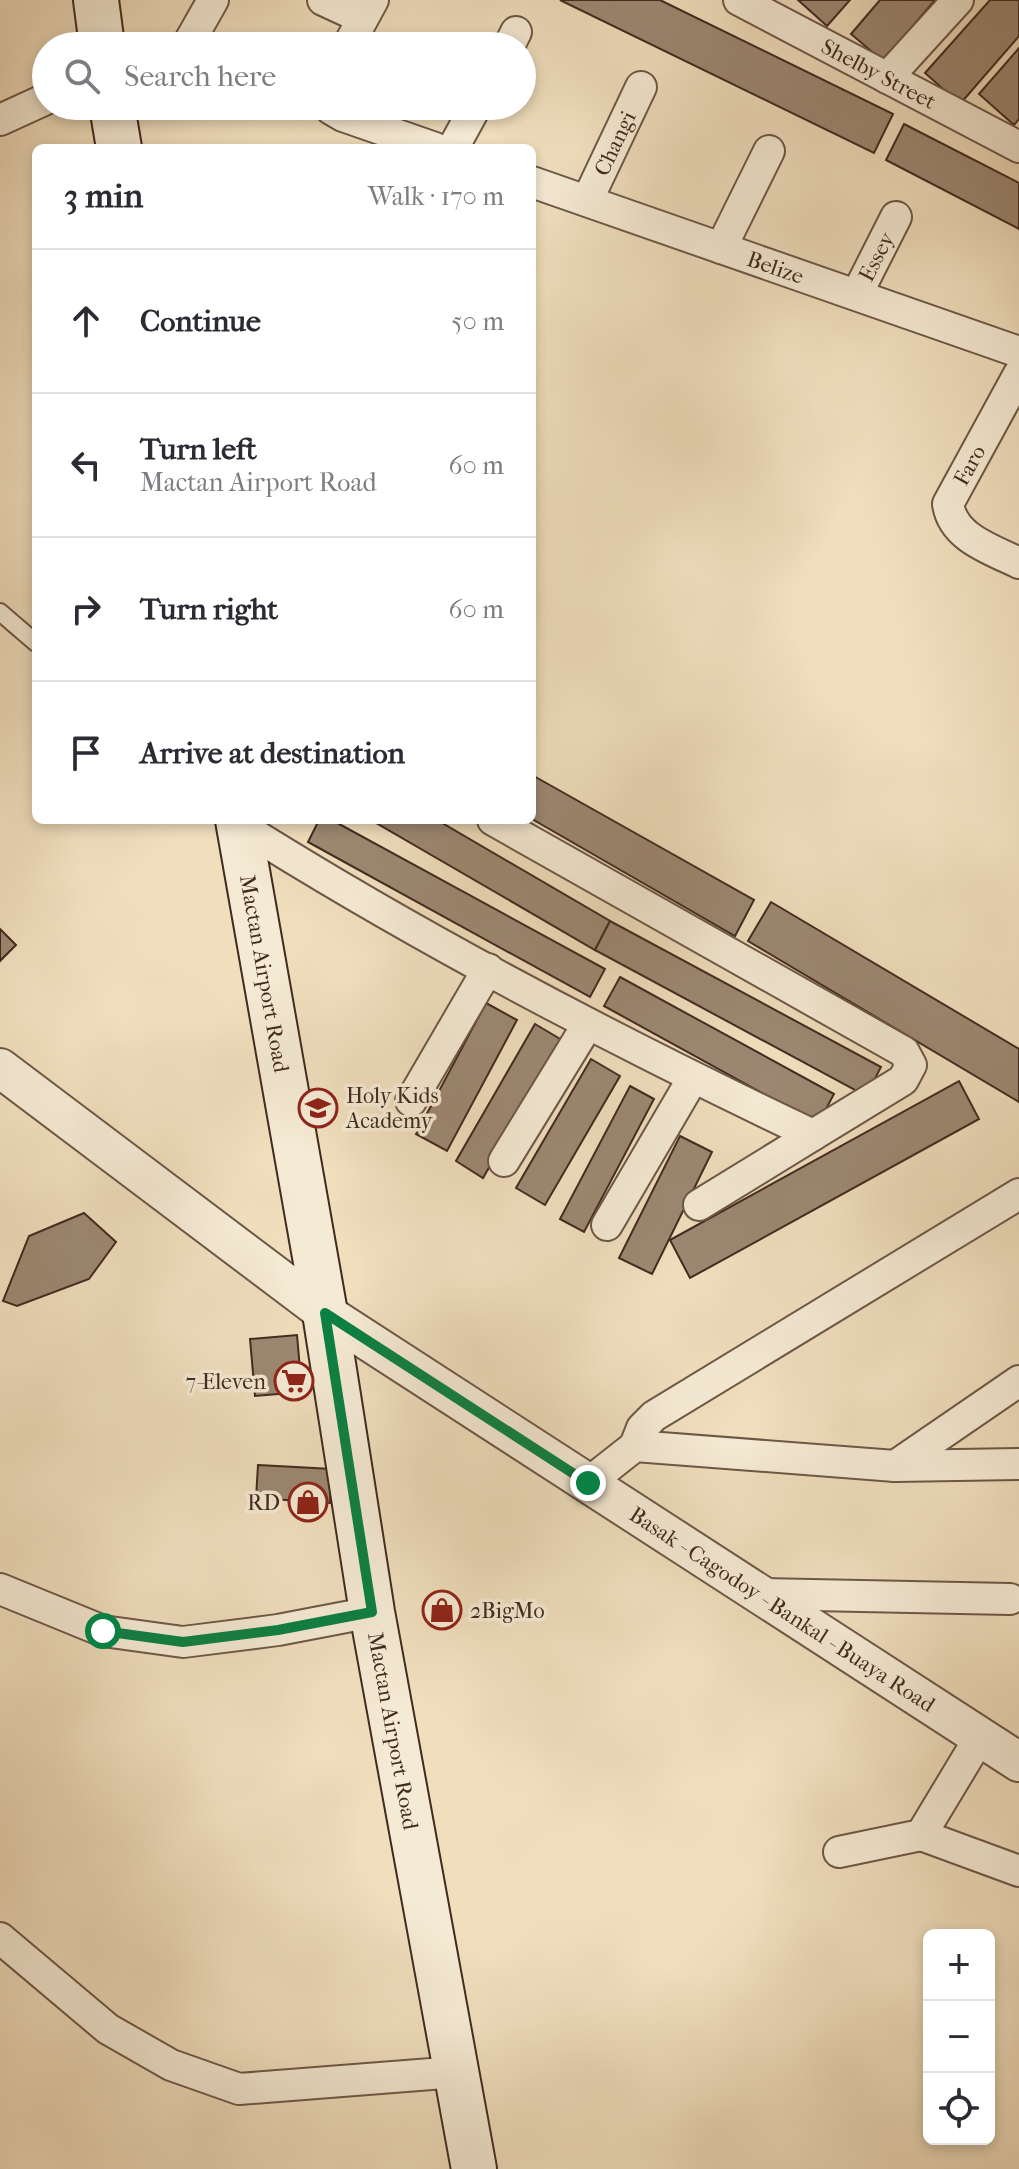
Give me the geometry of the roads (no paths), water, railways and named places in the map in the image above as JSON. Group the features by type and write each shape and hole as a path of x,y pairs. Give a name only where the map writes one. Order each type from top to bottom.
{"main road":[{"path":"96,0 100,32"},
{"path":"114,120 118,144"},
{"name":"Mactan Airport Road","path":"239,824 325,1313 372,1612 474,2169"}],"street":[{"path":"195,32 213,0"},
{"path":"323,0 367,9 355,32"},
{"path":"887,78 958,0"},
{"name":"Shelby Street","path":"753,3 1019,147"},
{"name":"Changi","path":"587,201 641,87"},
{"path":"0,120 32,105"},
{"path":"354,120 424,144"},
{"path":"455,144 468,120"},
{"path":"721,248 769,151"},
{"name":"Belize","path":"536,183 1019,352"},
{"name":"Essey","path":"857,294 896,217"},
{"name":"Faro","path":"1019,374 948,504 949,516 962,534 1019,563"},
{"path":"241,824 588,1024 813,1135"},
{"path":"500,824 904,1052 911,1065 903,1080 699,1205"},
{"path":"411,1101 488,969"},
{"path":"504,1161 588,1024"},
{"name":"Basak - Cagodoy - Bankal - Buaya Road","path":"0,1068 325,1313 1019,1762"},
{"path":"607,1225 693,1078"},
{"path":"588,1483 635,1446 642,1428 654,1416 1019,1194"},
{"path":"895,1466 1019,1381"},
{"path":"635,1446 895,1466 1019,1464"},
{"path":"0,1589 103,1631 183,1642 278,1630 372,1612"},
{"path":"760,1594 1010,1599"},
{"path":"921,1835 980,1737"},
{"path":"839,1852 921,1835 1019,1871"},
{"path":"0,1938 108,2029 171,2065 239,2089 457,2072"}],"lane":[{"path":"0,612 32,640"}],"place":[{"name":"Holy Kids Academy","path":"318,1108"},
{"name":"7-Eleven","path":"294,1381"},
{"name":"RD","path":"308,1502"},
{"name":"2BigMo","path":"442,1610"}]}
